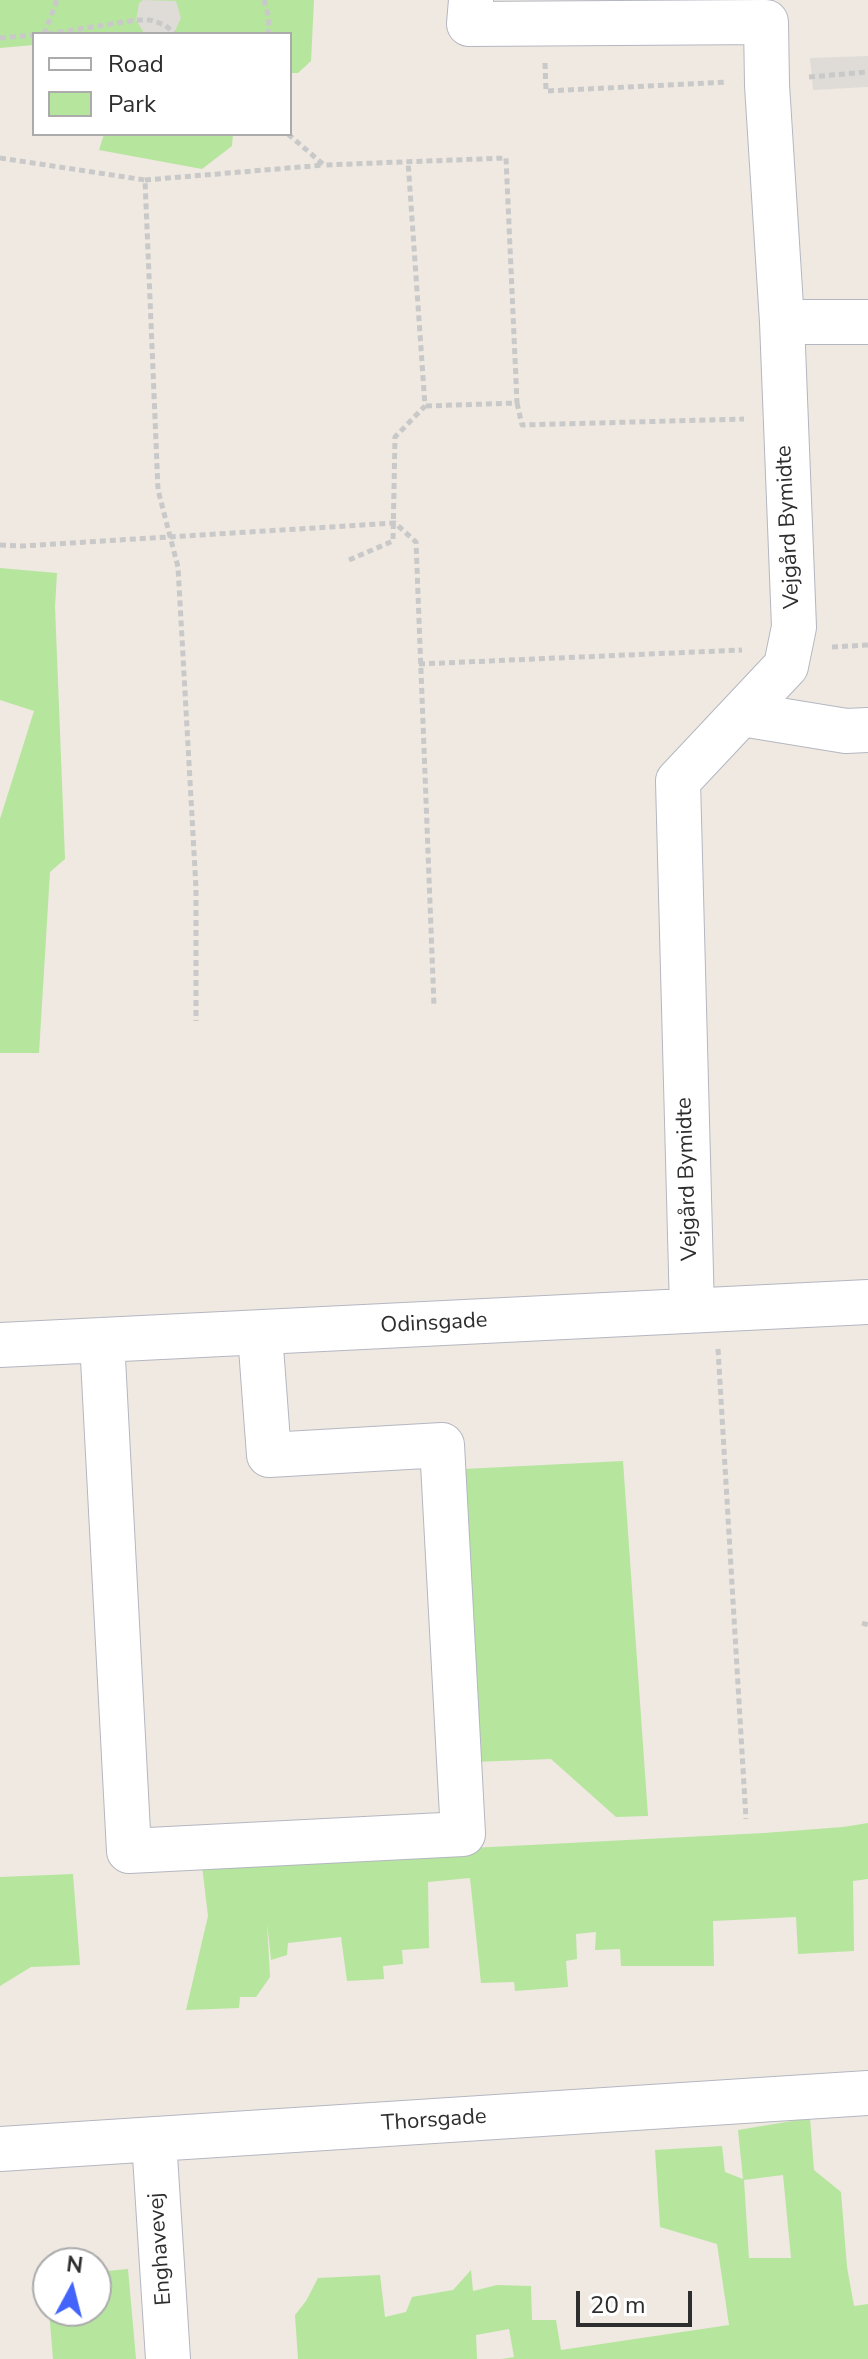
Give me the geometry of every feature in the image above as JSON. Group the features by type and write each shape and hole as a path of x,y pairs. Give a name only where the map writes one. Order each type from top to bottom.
{"street":[{"name":"Vejgård Bymidte","path":"471,0 469,24 766,11 794,627 786,666 678,781 704,1309"},
{"path":"782,322 868,322"},
{"path":"742,714 846,731 868,730"},
{"name":"Odinsgade","path":"0,1345 868,1302"},
{"path":"102,1340 129,1851 463,1834 442,1445 269,1455 260,1334"},
{"name":"Thorsgade","path":"0,2149 868,2093"},
{"name":"Enghavevej","path":"154,2140 168,2359"}],"path":[{"path":"47,32 57,0"},
{"path":"264,0 269,18 268,32"},
{"path":"59,32 136,20 150,20 165,25 173,32"},
{"path":"0,38 32,35"},
{"path":"546,91 767,81 868,72"},
{"path":"290,136 324,165"},
{"path":"0,158 145,180 324,165 506,158 517,403 522,425 785,418"},
{"path":"408,161 425,406"},
{"path":"145,180 158,490 178,567 194,857 196,1021"},
{"path":"349,560 393,541 395,437 425,406 517,403"},
{"path":"0,545 395,523 416,542 434,1006"},
{"path":"419,664 868,645"},
{"path":"704,1309 746,1819"}],"green space":[{"path":"0,0 314,0 311,61 298,73 292,73 292,32 32,32 32,45 0,48"},
{"path":"103,136 233,136 232,146 202,169 99,150"},
{"path":"0,568 57,573 55,606 65,859 50,872 39,1053 0,1053 0,819 34,711 0,700"},
{"path":"623,1461 648,1816 616,1817 551,1759 473,1762 464,1469"},
{"path":"868,1823 868,1879 853,1881 854,1951 798,1954 796,1917 713,1921 714,1966 621,1966 620,1949 595,1950 596,1932 576,1934 577,1959 566,1961 568,1987 515,1991 514,1982 481,1983 470,1878 428,1882 429,1948 402,1950 403,1964 383,1966 384,1979 347,1981 341,1937 288,1943 287,1955 271,1960 267,1922 270,1977 256,1997 240,1997 239,2008 186,2010 208,1916 202,1866 432,1850 764,1833"},
{"path":"73,1874 80,1965 31,1967 0,1986 0,1877"},
{"path":"810,2118 814,2170 841,2192 847,2267 854,2306 868,2304 868,2359 501,2359 514,2357 509,2329 476,2335 477,2359 298,2359 295,2315 318,2278 380,2275 385,2317 406,2312 412,2297 453,2290 471,2270 473,2291 497,2285 531,2286 532,2320 556,2320 561,2350 729,2325 717,2244 660,2227 655,2150 722,2146 725,2172 743,2179 738,2130","holes":["783,2175 791,2258 749,2258 744,2180"]},
{"path":"128,2269 136,2359 53,2359 50,2327 112,2327 112,2270"}],"shaded area":[{"path":"143,0 176,1 181,18 174,32 143,32 136,20 139,3"},
{"path":"868,56 868,87 813,90 810,58"}]}
